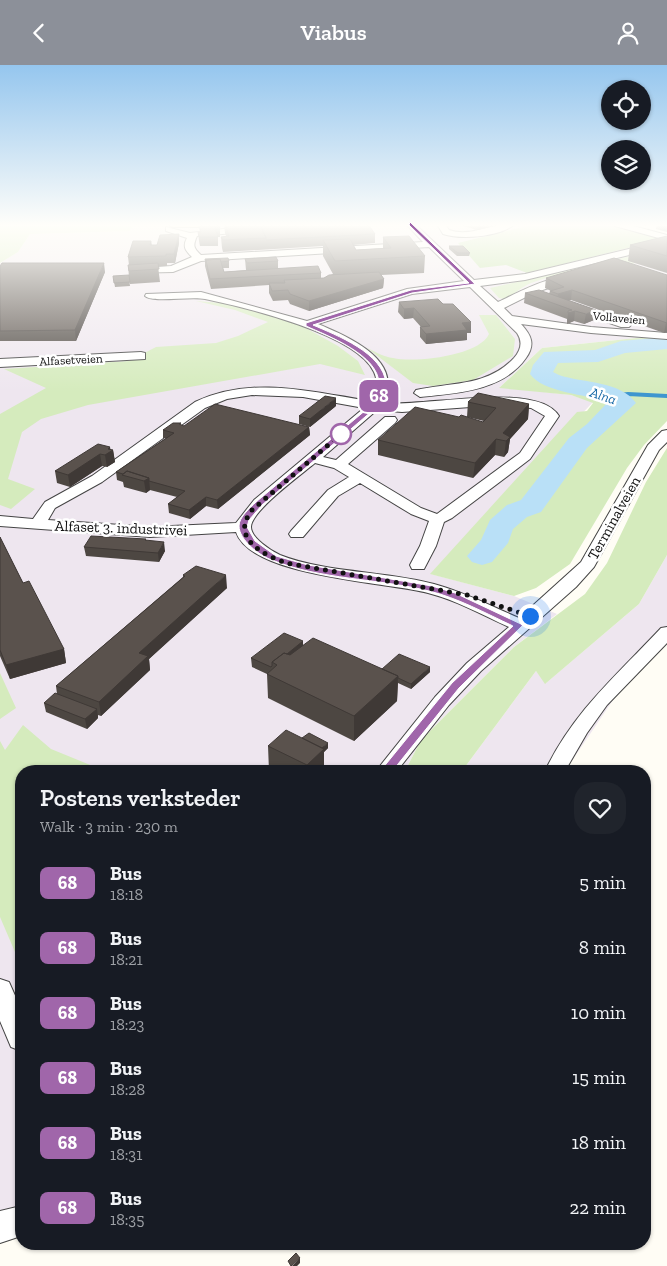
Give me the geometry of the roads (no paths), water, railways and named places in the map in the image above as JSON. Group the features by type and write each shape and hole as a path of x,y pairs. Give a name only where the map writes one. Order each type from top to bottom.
{"street":[{"path":"420,393 479,384 509,371 526,347 526,340 522,331 469,280"},
{"path":"308,324 411,291 502,280"},
{"path":"497,307 546,284 560,280"},
{"path":"150,297 193,293 269,311 308,324 347,343 371,360 380,372 383,384 374,405 259,503 245,520 243,527 245,535 260,550 286,563 402,583 452,595 524,621 455,686 391,765"},
{"path":"565,304 649,334"},
{"name":"Vollaveien","path":"509,319 667,336"},
{"name":"Alfasetveien","path":"0,363 141,356"},
{"path":"37,525 50,505 97,479 208,401 248,392 271,391 400,408 506,401 530,403 545,408 551,413 548,422 525,455 447,515 437,519 428,546 418,565"},
{"name":"Terminalveien","path":"524,621 570,583 588,564 653,448 667,434"},
{"path":"312,458 339,465"},
{"path":"297,534 333,493 360,477"},
{"name":"Alfaset 3. industrivei","path":"0,521 150,532 243,527"},
{"path":"558,765 574,736 607,692 667,632"},
{"path":"0,990 15,1025"},
{"path":"0,1227 15,1223"}],"lane":[{"path":"400,408 444,419"},
{"path":"390,420 339,465 416,511 437,519"}],"waterway":[{"name":"Alna","path":"482,556 494,543 500,526 517,511 531,506 578,443 596,429 612,410 624,403 607,394 551,379 541,374 544,365 552,357 598,356 621,347 667,343"},
{"path":"612,396 628,394 667,396"}]}
